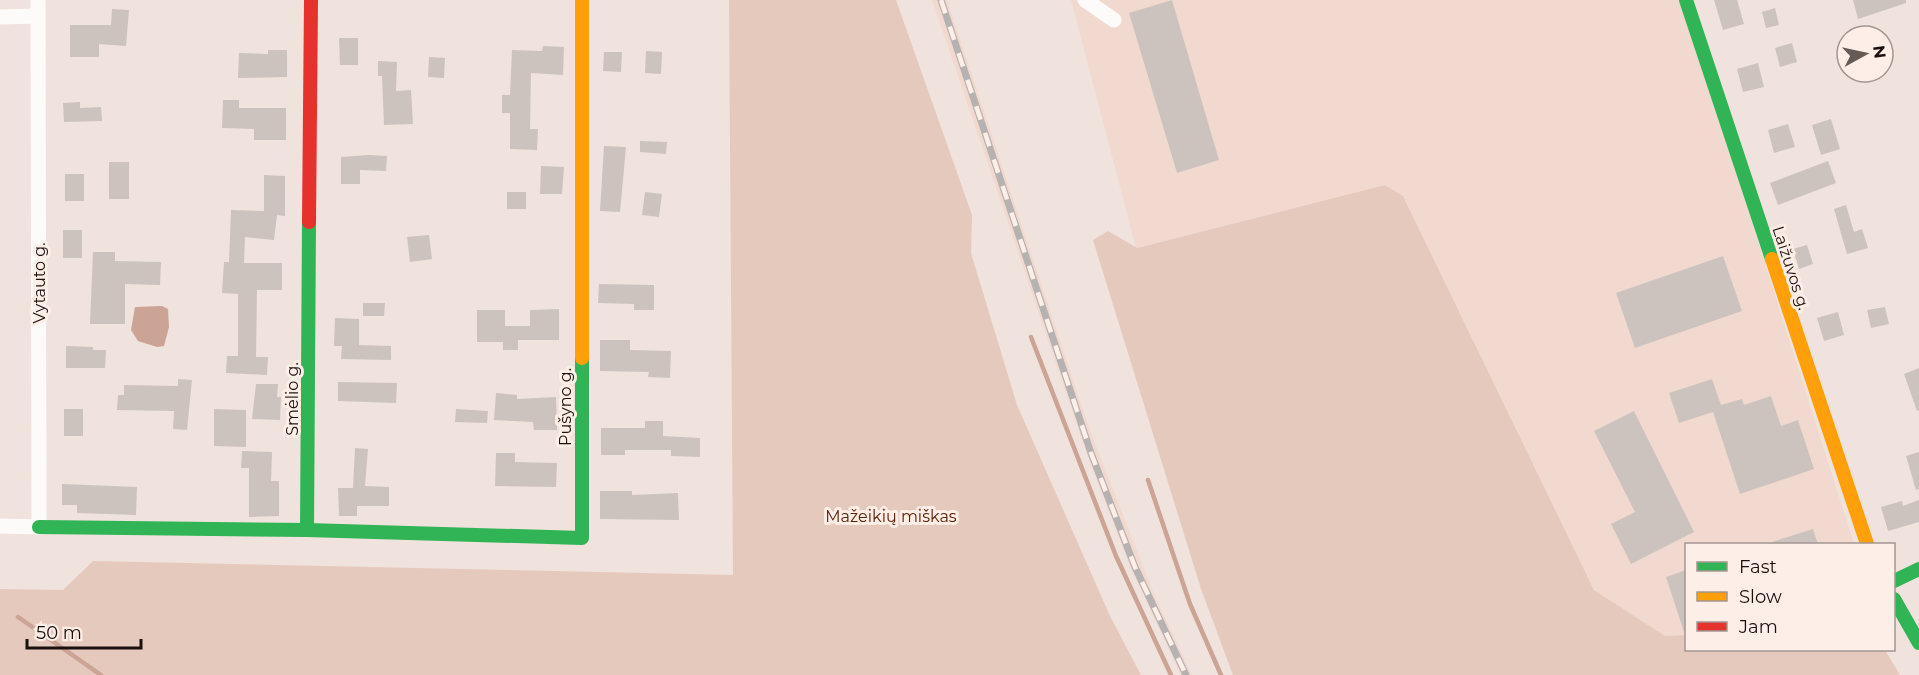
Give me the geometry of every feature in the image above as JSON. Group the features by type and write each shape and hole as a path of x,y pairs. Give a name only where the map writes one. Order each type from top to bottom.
{"street":[{"name":"Vytauto g.","path":"38,0 39,527"},
{"name":"Smėlio g.","path":"307,530 311,0"},
{"name":"Pušyno g.","path":"307,530 582,538 582,0"},
{"path":"1085,0 1114,20"},
{"name":"Laižuvos g.","path":"1686,0 1867,543"},
{"path":"0,17 38,16"},
{"path":"0,526 307,530"},
{"path":"1895,580 1919,570"},
{"path":"1895,602 1919,643"}],"shaded area":[{"path":"932,0 947,0 1088,425 1153,592 1192,675 1181,675 1131,569 1087,454"},
{"path":"1071,0 1679,0 1854,543 1685,543 1685,635 1665,636 1594,590 1403,196 1385,185 1136,248"},
{"path":"162,306 168,309 169,327 164,346 157,347 138,341 131,330 135,307"}],"green space":[{"name":"Mažeikių miškas","path":"729,0 896,0 972,215 971,253 1017,405 1110,616 1141,675 0,675 0,589 63,590 93,561 733,575"},
{"path":"1385,185 1403,196 1594,590 1665,636 1685,635 1685,651 1886,651 1900,675 1233,675 1201,589 1093,240 1108,231 1137,248"}],"building":[{"path":"1172,0 1219,160 1177,173 1129,13"},
{"path":"1714,0 1737,0 1744,24 1723,30"},
{"path":"1853,0 1906,0 1906,3 1858,19"},
{"path":"1775,8 1779,25 1766,28 1762,12"},
{"path":"112,9 129,10 126,46 99,44 99,57 70,57 70,25 111,25"},
{"path":"339,38 358,38 358,65 340,65"},
{"path":"1792,43 1797,62 1780,67 1775,48"},
{"path":"543,46 564,47 563,75 531,73 530,129 538,129 537,150 510,149 510,113 502,113 502,95 510,95 512,50 542,51"},
{"path":"268,50 287,50 287,77 238,78 239,53 268,54"},
{"path":"646,51 662,52 661,74 645,73"},
{"path":"604,52 622,52 621,72 603,71"},
{"path":"429,57 445,58 444,78 428,77"},
{"path":"378,61 397,62 396,91 411,90 413,124 384,125 382,76 378,76"},
{"path":"1758,63 1764,87 1743,92 1737,69"},
{"path":"223,100 239,100 239,108 286,108 286,140 254,140 254,129 222,128"},
{"path":"80,102 80,108 101,107 102,121 64,122 63,103"},
{"path":"1831,119 1840,149 1821,155 1812,125"},
{"path":"1788,124 1795,147 1774,153 1768,130"},
{"path":"640,141 667,142 666,154 640,152"},
{"path":"604,146 626,147 620,212 600,211"},
{"path":"387,156 386,171 360,170 360,184 341,184 341,157"},
{"path":"1828,161 1836,183 1778,205 1770,183"},
{"path":"109,162 129,162 129,199 109,199"},
{"path":"541,166 564,167 562,194 540,194"},
{"path":"65,174 84,174 84,201 65,201"},
{"path":"264,175 285,176 285,216 277,215 274,240 245,237 244,263 282,263 282,290 257,290 256,357 268,357 267,375 226,373 227,356 238,356 238,294 222,293 224,262 229,262 231,210 264,211"},
{"path":"507,192 526,192 526,209 507,209"},
{"path":"645,192 662,194 659,217 642,215"},
{"path":"1846,205 1854,232 1862,229 1868,248 1847,254 1834,209"},
{"path":"63,230 82,230 82,258 63,258"},
{"path":"429,235 432,259 410,262 407,237"},
{"path":"1807,245 1813,264 1799,269 1793,249"},
{"path":"93,252 115,252 115,261 161,262 160,285 125,284 125,324 90,324"},
{"path":"1723,256 1742,311 1635,348 1616,293"},
{"path":"599,284 654,285 654,310 634,310 634,304 598,303"},
{"path":"363,303 385,303 384,316 363,316"},
{"path":"1885,307 1889,324 1871,328 1867,310"},
{"path":"559,309 559,340 518,340 518,350 503,350 503,342 477,342 477,310 505,310 505,326 530,326 530,310"},
{"path":"1838,312 1844,335 1824,341 1817,318"},
{"path":"335,318 359,319 359,345 391,346 391,360 341,359 342,346 334,346"},
{"path":"600,340 630,340 630,350 671,351 670,378 648,377 649,372 600,371"},
{"path":"66,346 106,350 105,368 66,368"},
{"path":"1919,368 1919,410 1917,411 1904,374"},
{"path":"178,379 192,380 187,430 173,429 174,411 117,410 118,395 124,395 124,385 178,386"},
{"path":"1712,379 1721,405 1742,399 1744,405 1771,396 1781,426 1798,420 1814,469 1740,494 1713,412 1679,423 1669,393"},
{"path":"338,382 397,383 396,403 338,401"},
{"path":"256,384 278,384 277,397 281,397 280,420 252,419"},
{"path":"496,393 517,395 517,399 556,397 557,430 534,430 533,422 494,420"},
{"path":"64,409 83,409 83,436 64,436"},
{"path":"214,409 246,410 246,447 214,446"},
{"path":"456,409 488,411 487,423 455,422"},
{"path":"1634,411 1694,532 1631,564 1611,524 1635,512 1594,431"},
{"path":"645,421 663,421 663,436 700,438 700,457 671,456 671,450 625,450 625,455 601,455 601,428 645,428"},
{"path":"355,448 368,449 365,486 389,487 389,506 357,506 357,516 339,516 338,488 353,488"},
{"path":"242,451 272,452 271,481 279,481 279,516 249,517 249,468 241,468"},
{"path":"1919,452 1919,489 1916,490 1906,456"},
{"path":"496,453 515,453 515,462 557,463 556,487 495,486"},
{"path":"62,484 137,487 136,515 77,513 77,505 62,505"},
{"path":"600,491 632,491 632,495 678,493 679,520 600,519"},
{"path":"1919,500 1919,522 1888,531 1881,507 1902,501 1903,506"},
{"path":"1813,529 1818,543 1772,543"},
{"path":"1685,570 1684,632 1666,577"}],"waterway":[{"path":"1031,337 1116,556 1171,675"},
{"path":"1148,480 1190,604 1221,675"},
{"path":"18,617 101,675"}],"railway":[{"path":"941,0 1091,453 1135,567 1186,675"}],"traffic: fast":[{"path":"1686,0 1772,259"},
{"path":"39,527 307,530 309,222"},
{"path":"307,530 582,538 582,358"},
{"path":"1895,581 1919,569"},
{"path":"1895,601 1919,643"}],"traffic: slow":[{"path":"582,0 582,358"},
{"path":"1772,259 1867,543"}],"traffic: jam":[{"path":"309,222 311,0"}]}
